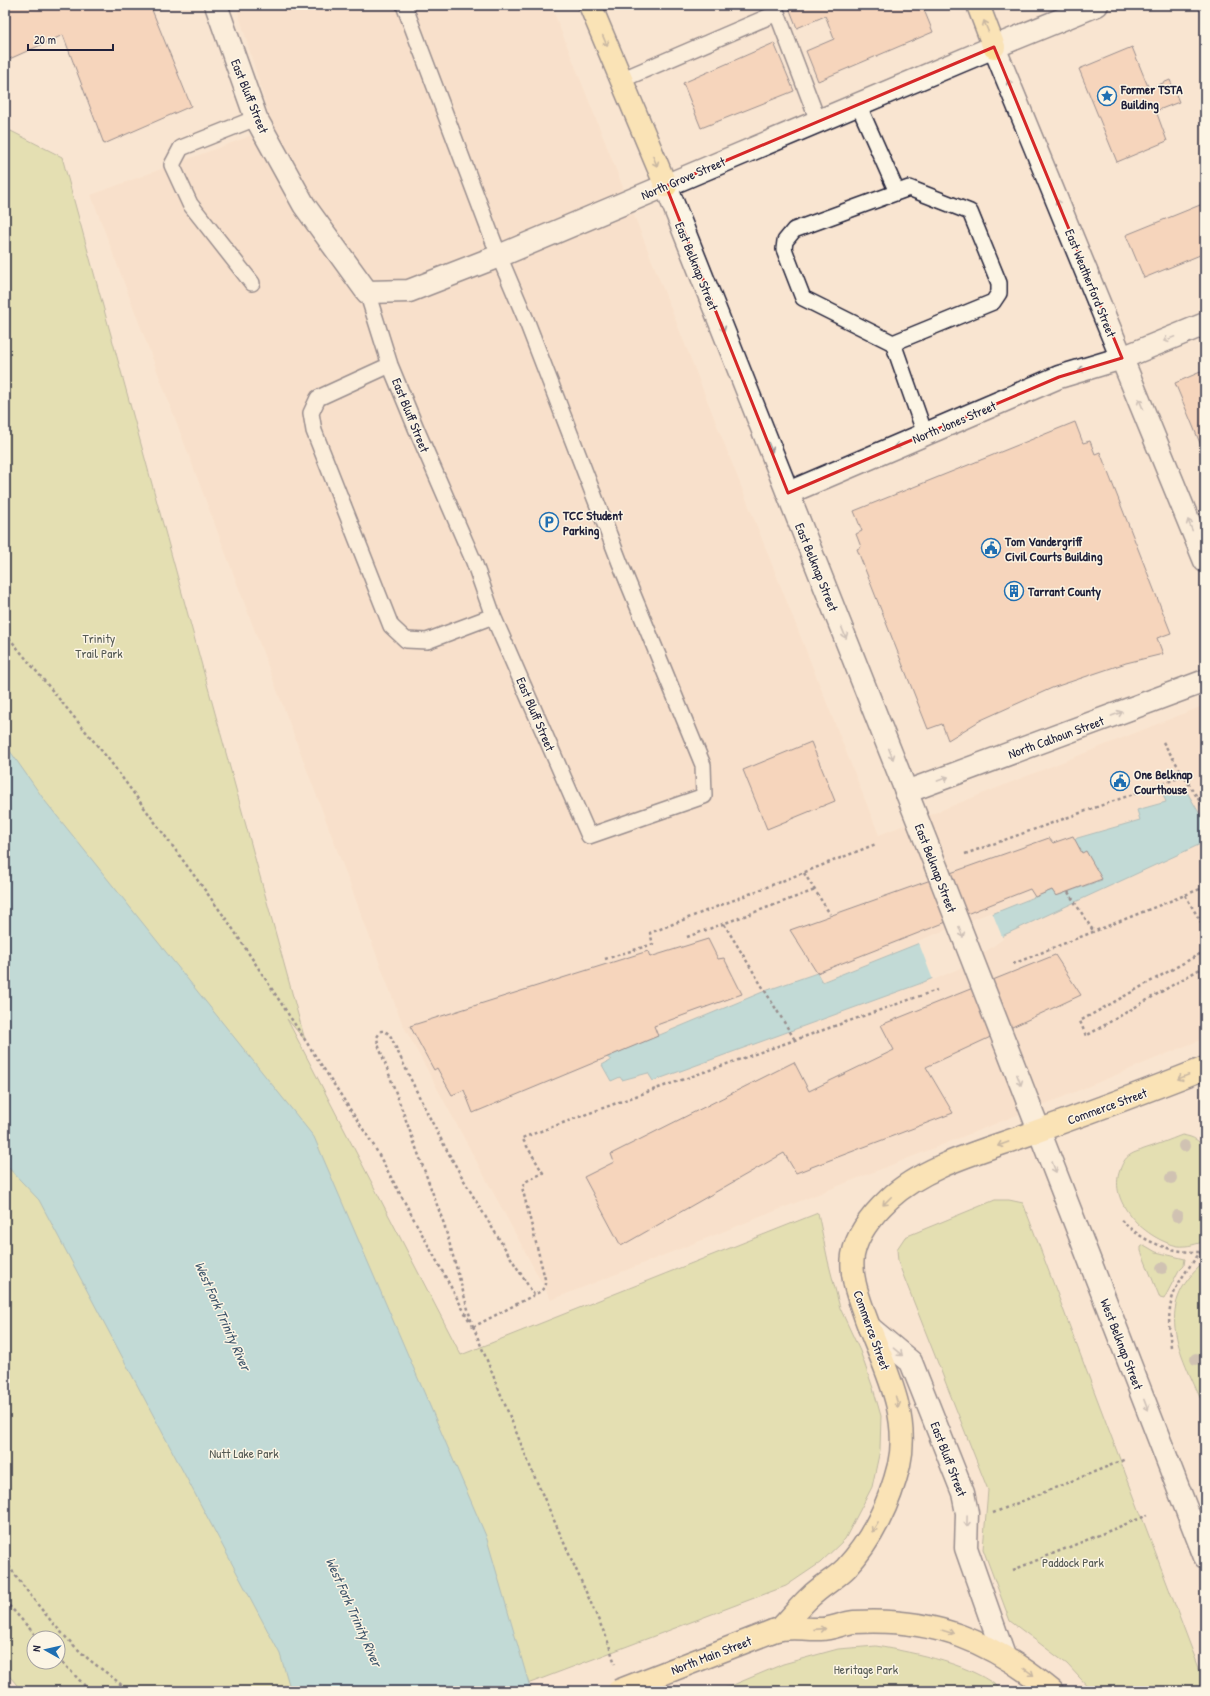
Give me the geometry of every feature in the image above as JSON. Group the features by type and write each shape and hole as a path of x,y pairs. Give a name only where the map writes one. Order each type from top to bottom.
{"main road":[{"name":"East Belknap Street","path":"590,5 666,186"},
{"name":"East Weatherford Street","path":"978,5 994,47"},
{"name":"Commerce Street","path":"777,1629 810,1596 845,1568 859,1551 878,1523 891,1493 899,1463 902,1436 898,1404 858,1296 853,1276 853,1255 859,1237 870,1221 889,1199 914,1180 945,1165 1205,1068"},
{"path":"777,1629 822,1630 852,1622 913,1623 964,1637 1004,1656 1029,1672 1052,1691"},
{"name":"North Main Street","path":"618,1691 777,1629"}],"street":[{"name":"East Bluff Street","path":"216,5 256,118 304,205 367,292"},
{"name":"North Grove Street","path":"367,292 409,291 499,256 858,104 1097,5"},
{"name":"East Weatherford Street","path":"994,47 1205,561"},
{"name":"East Belknap Street","path":"666,186 1039,1130"},
{"name":"North Jones Street","path":"788,493 1059,377 1122,358 1205,324"},
{"name":"North Calhoun Street","path":"906,792 1205,681"},
{"name":"West Belknap Street","path":"1039,1130 1205,1557"},
{"name":"East Bluff Street","path":"869,1327 911,1362 963,1493 967,1513 966,1548 1004,1656"}],"lane":[{"path":"404,5 499,256"},
{"path":"621,80 777,13 818,121"},
{"path":"858,104 897,192"},
{"path":"252,283 190,204 172,165 181,148 256,118"},
{"path":"893,343 993,302 999,293 999,283 970,212 909,188 794,230 784,241 784,249 803,298 893,343 925,434"},
{"name":"East Bluff Street","path":"367,292 390,365 474,562 493,616 589,836 704,796 703,765 620,563 530,329 499,256"},
{"path":"390,365 318,398 311,413 314,431 391,626 406,640 427,641 493,616"}],"path":[{"path":"5,632 110,761 229,922 374,1146 473,1327 532,1471 607,1640 617,1669"},
{"path":"1163,742 1205,810"},
{"path":"965,854 1184,776"},
{"path":"604,959 653,944 650,933 876,844"},
{"path":"804,873 830,914"},
{"path":"1013,964 1205,887"},
{"path":"687,937 815,890"},
{"path":"1068,892 1094,932"},
{"path":"1185,896 1205,929"},
{"path":"724,924 794,1040"},
{"path":"1205,951 1080,1021 1086,1036 1205,966"},
{"path":"473,1327 534,1295 545,1286 545,1279 522,1187 527,1181 544,1173 522,1138 937,990"},
{"path":"473,1327 444,1224 378,1044 377,1038 381,1031 385,1031 390,1035 422,1102 457,1169 534,1295"},
{"path":"1202,1116 1205,1123"},
{"path":"1121,1220 1142,1237 1164,1248 1176,1251 1203,1251"},
{"path":"1170,1346 1168,1310 1179,1282 1203,1251"},
{"path":"990,1514 1126,1458"},
{"path":"1013,1570 1148,1515"},
{"path":"5,1561 22,1585 53,1622 84,1655 127,1691"},
{"path":"5,1601 31,1630"},
{"path":"66,1666 90,1691"}],"highlighted area":[{"path":"994,47 1122,358 1059,377 788,493 666,186"}],"shaded area":[{"path":"236,5 551,5 879,835 1205,705 1205,1038 1063,1097 551,1300 402,1023 91,195 242,139 272,126"}],"green space":[{"name":"Nutt Lake Park","path":"5,128 62,157 305,1040 287,1019 461,1355 818,1213 840,1308 860,1351 881,1416 880,1450 872,1487 845,1539 820,1563 786,1586 509,1691 22,1691 5,1671"},
{"path":"1182,1135 1199,1142 1205,1153 1205,1241 1192,1245 1178,1246 1154,1236 1132,1218 1124,1207 1119,1195 1117,1182 1121,1168 1128,1156"},
{"name":"Paddock Park","path":"995,1200 1009,1200 1023,1203 1205,1684 1205,1691 1092,1691 1067,1664 1010,1621 983,1549 988,1490 898,1262 897,1249 905,1237"},
{"path":"1144,1245 1156,1252 1185,1259 1184,1265 1179,1270 1164,1299 1160,1298 1141,1251 1141,1247"},
{"path":"1205,1262 1205,1409 1181,1351 1176,1333 1175,1315 1178,1297 1188,1279"},
{"name":"Heritage Park","path":"876,1646 926,1656 960,1667 991,1682 1003,1691 719,1691 783,1664 838,1649"}],"water":[{"name":"West Fork Trinity River","path":"5,744 45,801 314,1137 486,1536 531,1691 291,1691 280,1654 39,1200 5,1164"},
{"path":"1184,787 1205,823 1205,842 1004,935 966,964 919,984 653,1081 648,1073 622,1080 620,1077 611,1081 602,1065 611,1060 607,1057 765,991 817,973 822,982 1052,890 1056,896 1102,880 1082,853 1074,839 1140,820 1137,810 1166,802 1163,794"}],"pier":[{"path":"992,912 1003,939 967,965 933,980 918,941"}],"building":[{"path":"5,5 150,5 191,106 104,144 63,35 5,61"},
{"path":"788,5 922,5 933,32 818,81 806,51 834,39 827,20 825,16 797,28"},
{"path":"774,43 794,91 701,128 683,83"},
{"path":"1132,47 1149,89 1170,80 1179,102 1156,111 1167,141 1117,162 1079,69"},
{"path":"1205,203 1205,253 1144,278 1126,235"},
{"path":"1205,370 1205,455 1175,383"},
{"name":"Tarrant County","path":"1075,422 1083,443 1090,441 1095,454 1100,452 1171,633 1157,638 1163,654 1126,663 1052,688 981,720 948,740 942,724 928,729 857,549 861,547 856,534 862,531 854,511"},
{"path":"811,742 835,801 767,829 743,770"},
{"path":"1073,836 1082,853 1086,851 1102,879 1056,896 1052,890 1035,897 1030,889 817,973 790,930 1049,838 1053,843"},
{"path":"708,939 718,959 724,958 742,994 654,1026 658,1036 473,1113 464,1090 452,1095 437,1068 434,1070 410,1026 648,951 650,957"},
{"path":"1055,955 1081,995 926,1067 953,1113 796,1173 784,1153 621,1246 584,1177 614,1162 611,1154 794,1062 809,1091 894,1050 881,1025"}],"place":[{"name":"Former TSTA Building","path":"1107,96"},
{"name":"TCC Student Parking","path":"549,522"},
{"name":"Tom Vandergriff Civil Courts Building","path":"991,548"},
{"name":"Tarrant County","path":"1014,591"},
{"name":"One Belknap Courthouse","path":"1120,781"}],"park label":[{"name":"Trinity Trail Park","path":"99,646"}]}
